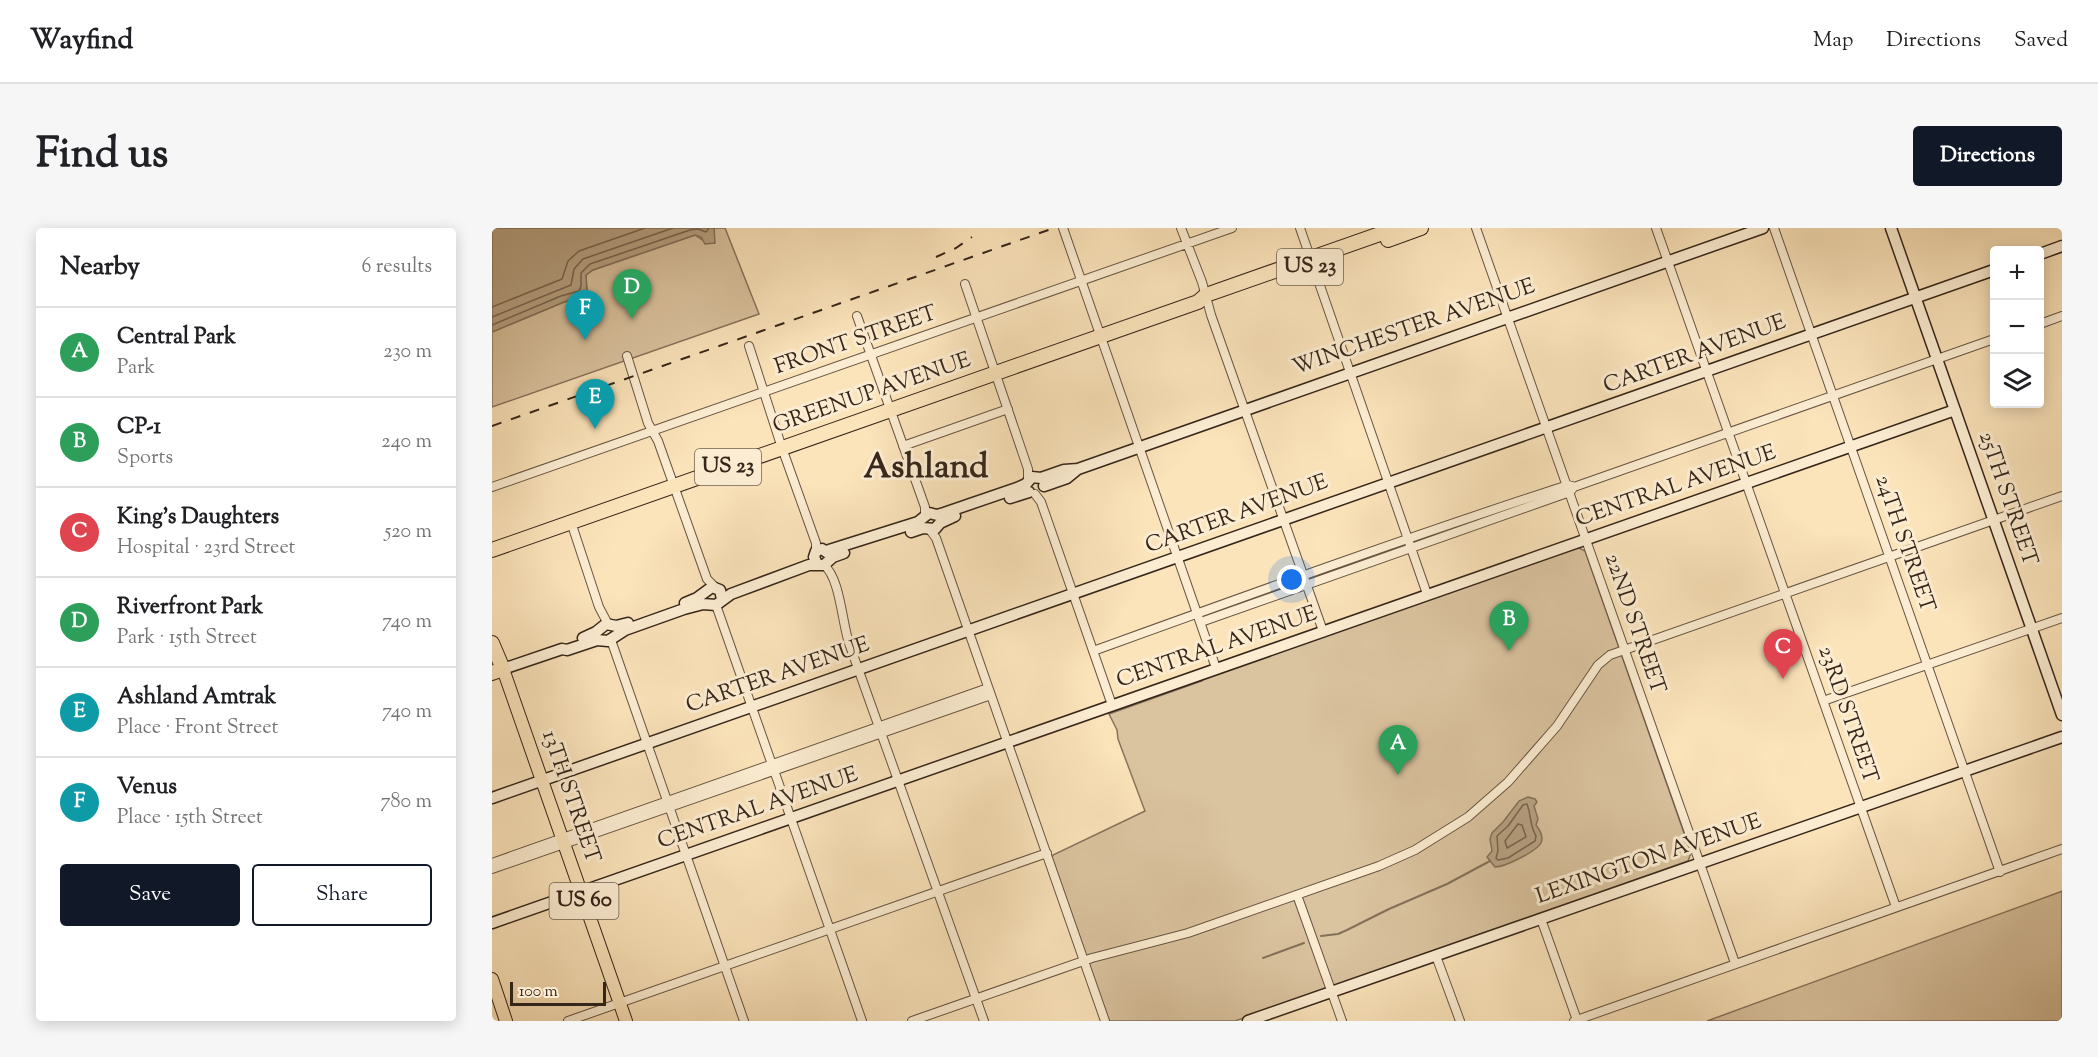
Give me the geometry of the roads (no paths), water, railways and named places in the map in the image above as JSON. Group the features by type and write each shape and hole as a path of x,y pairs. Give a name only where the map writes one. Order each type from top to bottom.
{"highway":[{"name":"GREENUP AVENUE","path":"1312,262 1397,228"},
{"name":"GREENUP AVENUE","path":"492,550 1312,262 1421,228"},
{"name":"13TH STREET","path":"494,649 498,671"}],"main road":[{"name":"13TH STREET","path":"498,671 542,781 626,1021"},
{"path":"492,979 506,1021"}],"street":[{"path":"1063,228 1216,668"},
{"path":"1181,228 1204,300 1323,631"},
{"name":"FRONT STREET","path":"492,487 1232,228"},
{"path":"1300,228 1427,594"},
{"name":"22ND STREET","path":"1476,228 1570,488 1624,650 1735,963"},
{"name":"23RD STREET","path":"1656,228 1896,908"},
{"name":"WINCHESTER AVENUE","path":"498,671 561,649 567,650 606,630 693,600 710,587 728,588 821,555 844,553 948,518 1035,485 1064,470 1078,469 1763,228"},
{"name":"24TH STREET","path":"1774,228 2000,872"},
{"name":"25TH STREET","path":"1891,228 2062,716"},
{"path":"2044,253 2062,246"},
{"name":"CARTER AVENUE","path":"492,798 1990,272"},
{"path":"965,284 1112,705"},
{"path":"857,316 1106,1021"},
{"path":"2044,323 2062,316"},
{"path":"1093,651 1306,585 1411,549 1570,488 1990,341"},
{"path":"749,346 782,448 821,555 830,571 844,618 848,642 984,1021"},
{"path":"627,356 651,431 658,441 710,587 722,593 715,603"},
{"path":"903,446 1008,409"},
{"name":"CENTRAL AVENUE","path":"492,923 1955,410"},
{"path":"1199,618 1303,576 1408,539 1570,488"},
{"path":"912,1021 1116,950 1188,933 1398,858 1437,838 1500,791 1563,717 1602,661 1624,650 2062,496"},
{"path":"572,522 606,630 648,742 744,1021"},
{"name":"WINCHESTER AVENUE","path":"606,630 625,630 684,609 715,603 821,555"},
{"path":"710,587 704,599 715,603 862,1021"},
{"path":"1823,701 2062,618"},
{"path":"492,863 669,805 990,692"},
{"name":"LEXINGTON AVENUE","path":"1248,1021 2062,737"},
{"path":"492,869 563,841"},
{"path":"1541,919 1575,1020 2062,849"},
{"path":"568,1021 1047,853"},
{"path":"1297,895 1342,1021"},
{"path":"1436,956 1460,1021"}],"water":[{"path":"492,228 714,228 715,243 705,244 701,237 695,235 593,270 586,275 587,293 582,297 564,302 492,332"},
{"path":"1528,797 1537,802 1534,806 1538,819 1536,825 1542,836 1541,843 1520,858 1495,867 1487,857 1492,851 1490,839 1492,833 1519,801"}],"waterway":[{"path":"1321,936 1338,934 1447,884 1490,861"},
{"path":"1263,958 1304,943"}],"railway":[{"path":"492,426 1054,228"},
{"path":"936,257 956,248 972,237"}],"place":[{"name":"Riverfront Park","path":"632,319"},
{"name":"Venus","path":"585,340"},
{"name":"Ashland Amtrak","path":"595,429"},
{"name":"CP-1","path":"1509,651"},
{"name":"King's Daughters","path":"1783,679"},
{"name":"Central Park","path":"1398,775"}],"district":[{"name":"Ashland","path":"926,468"}]}
